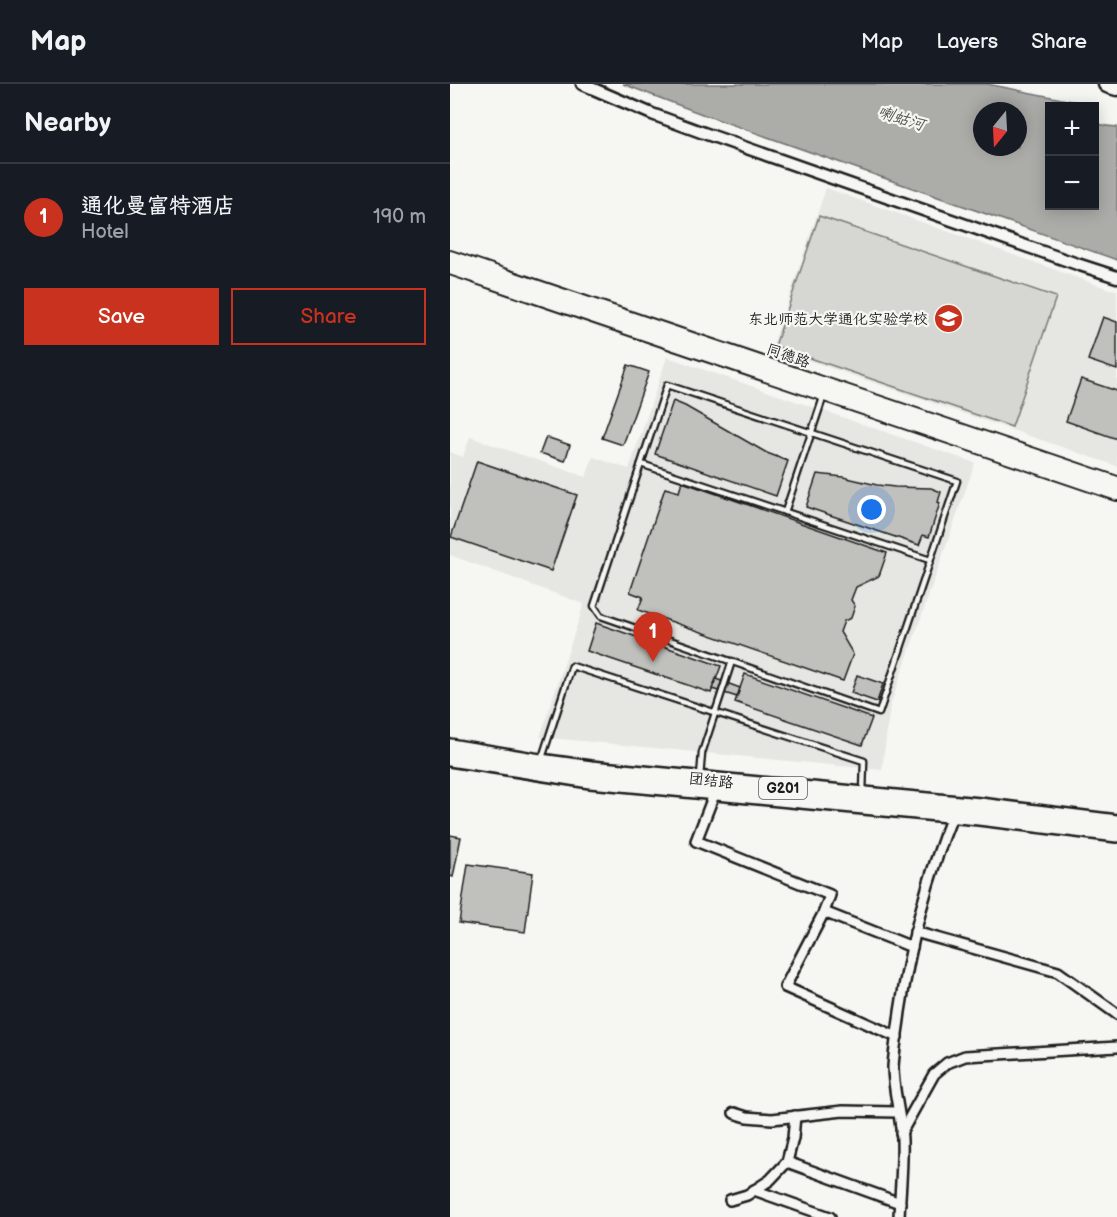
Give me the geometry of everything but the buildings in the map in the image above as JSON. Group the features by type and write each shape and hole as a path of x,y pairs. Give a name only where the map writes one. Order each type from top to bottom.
{"highway":[{"name":"团结路","path":"450,747 540,762 700,780 980,806 1117,823"},
{"name":"团结路","path":"450,758 590,780 953,814 1117,834"}],"main road":[{"name":"同德路","path":"450,257 1117,483"},
{"name":"同德路","path":"450,268 1117,494"}],"street":[{"path":"582,84 700,132 1117,276"},
{"path":"715,792 696,841 830,895 824,912 785,987 897,1037"},
{"path":"899,1217 901,1133 893,1067 897,1037 915,932 930,878 953,814"},
{"path":"824,912 912,946"},
{"path":"915,932 1058,972 1117,1014"},
{"path":"901,1133 934,1074 953,1060 965,1056 1117,1047"},
{"path":"734,1113 747,1117 772,1119 843,1111 897,1112"},
{"path":"730,1200 747,1195 770,1180 787,1162 795,1116"},
{"path":"787,1162 900,1203"},
{"path":"754,1190 830,1217"}],"lane":[{"path":"667,385 812,433 957,481 879,713 601,616 594,606 667,385"},
{"path":"785,512 824,395"},
{"path":"641,464 930,560"},
{"path":"700,780 702,753 732,662"},
{"path":"540,762 572,666 864,761 863,795"}],"shaded area":[{"name":"东北师范大学通化实验学校","path":"826,188 1117,290 1117,466 772,348"},
{"name":"东北师范大学通化实验学校","path":"819,216 1056,297 1012,427 775,346"},
{"path":"667,357 975,463 890,706 882,770 540,737 584,604 450,555 450,452 463,457 470,437 586,477 593,457 629,469"}],"water":[{"name":"喇蛄河","path":"623,84 987,84 1077,102 1045,102 1045,210 1099,210 1099,123 1117,127 1117,260"}],"place":[{"name":"东北师范大学通化实验学校","path":"949,319"},
{"name":"通化曼富特酒店","path":"653,662"}]}
